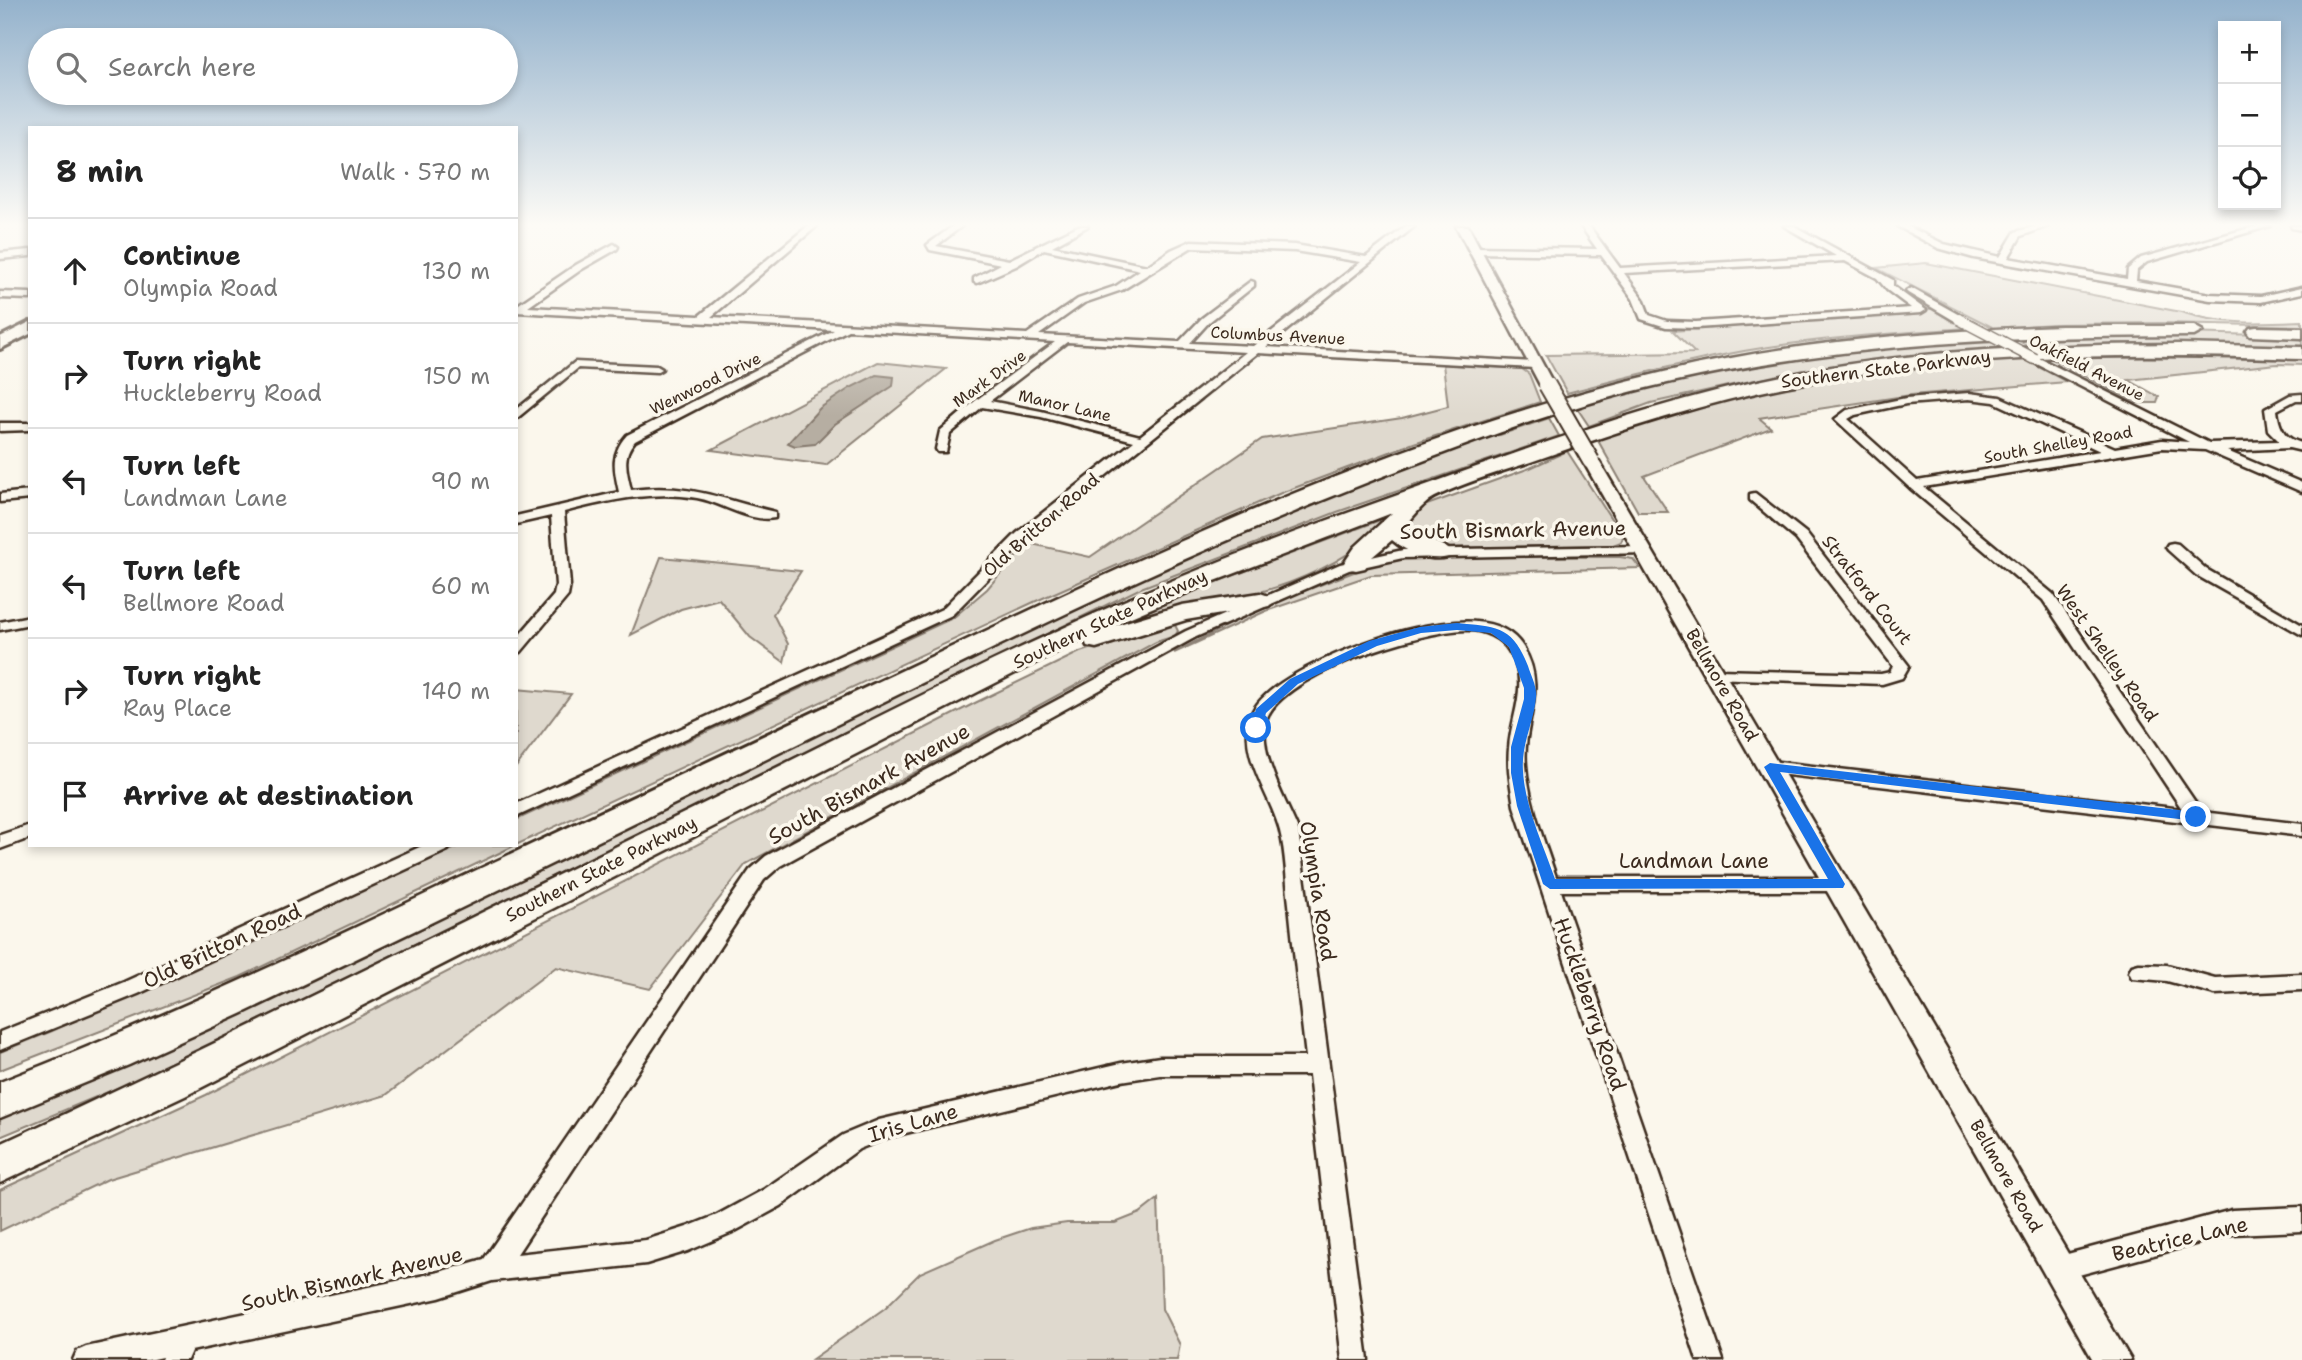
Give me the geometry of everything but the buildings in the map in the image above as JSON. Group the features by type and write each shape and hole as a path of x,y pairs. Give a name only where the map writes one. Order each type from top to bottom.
{"highway":[{"name":"Southern State Parkway","path":"0,1100 74,1072 258,990 1120,577 1347,482 1513,421 1620,388 1679,374 1764,357 1860,344 2038,332 2302,333"},
{"name":"Southern State Parkway","path":"0,1164 171,1084 952,693 1153,596 1274,547 1448,484 1672,407 1752,387 1849,370 1959,358 2070,352 2194,350 2302,353"},
{"path":"1356,563 1360,554 1394,526 1406,508 1448,484"},
{"path":"1394,526 1398,533 1413,544 1439,552"},
{"path":"952,693 1104,636 1166,618 1261,601"},
{"path":"1166,618 1191,634"}],"main road":[{"name":"Bellmore Road","path":"1495,289 1535,365 2113,1360"},
{"path":"0,344 28,328"}],"street":[{"path":"518,308 546,289"},
{"path":"702,319 737,289"},
{"path":"1029,337 1081,301 1115,289"},
{"path":"1182,346 1196,328 1246,289"},
{"name":"Old Britton Road","path":"518,810 947,612 1016,541 1332,289"},
{"path":"1632,289 1638,299 1642,314 1635,322 1642,328 1921,310 1892,289"},
{"name":"Oakfield Avenue","path":"1907,289 2035,359 2209,447 2302,488"},
{"path":"2170,289 2238,299 2270,299 2302,290"},
{"path":"0,295 28,296"},
{"name":"Columbus Avenue","path":"518,309 1535,365"},
{"name":"Wenwood Drive","path":"626,495 618,460 620,451 631,438 847,327"},
{"name":"Mark Drive","path":"942,449 944,432 1065,339"},
{"path":"518,414 575,365 657,369"},
{"name":"West Shelley Road","path":"2110,451 1996,399 1969,396 1906,401 1851,412 1841,419 1914,485 2048,597 2196,817"},
{"path":"2296,445 2274,430 2271,409 2294,397 2302,397"},
{"path":"518,402 531,403"},
{"name":"Manor Lane","path":"979,403 1041,414 1143,440"},
{"path":"0,427 28,426"},
{"name":"South Shelley Road","path":"1914,485 2162,444 2209,447 2296,445"},
{"path":"518,520 626,495 657,491 693,493 714,498 743,511 771,515"},
{"path":"0,498 28,495"},
{"name":"Stratford Court","path":"1717,675 1882,679 1896,675 1901,666 1801,536 1755,497"},
{"path":"518,647 561,596 563,585 557,511"},
{"path":"2173,547 2201,572 2302,631"},
{"name":"South Bismark Avenue","path":"86,1360 178,1350 439,1285 492,1269 757,875 773,861 1191,634 1261,601 1356,563 1396,555 1439,552 1644,550"},
{"path":"0,626 28,620"},
{"name":"Olympia Road","path":"1355,1360 1289,830 1262,760 1256,728 1261,712 1294,681 1373,644 1420,630 1457,626 1485,628 1502,635 1514,645"},
{"name":"Huckleberry Road","path":"1514,645 1530,688 1530,699 1517,747 1517,773 1523,806 1710,1360"},
{"path":"1770,767 2302,830"},
{"path":"0,842 28,832"},
{"name":"Old Britton Road","path":"0,1041 131,988 437,847"},
{"name":"Landman Lane","path":"1550,884 1838,884"},
{"path":"2138,972 2167,973 2215,986 2302,982"},
{"name":"Iris Lane","path":"492,1269 646,1252 688,1239 726,1223 772,1198 851,1142 887,1127 1121,1072 1160,1066 1319,1066"},
{"name":"Beatrice Lane","path":"2060,1268 2232,1222 2302,1219"}],"shaded area":[{"path":"1918,289 2064,289 2226,321 2302,321 2302,326 2161,323 2054,324 1994,328"},
{"path":"1935,309 1968,328 1772,346 1678,365 1567,393 1546,355 1695,353 1673,331 1925,312"},
{"path":"2138,332 2302,336 2302,347 2116,343 2030,347 2009,336"},
{"path":"1987,338 2005,348 1921,355 1755,380 1651,403 1589,426 1577,408 1659,383 1793,357"},
{"path":"2150,354 2302,357 2302,365 2277,364 2129,380 2159,397 2157,403 2135,403 2046,356"},
{"path":"2020,357 2067,382 1911,395 1759,418 1771,428 1644,476 1668,512 1638,512 1596,437 1769,390 1904,370"},
{"path":"878,362 946,369 826,465 711,450"},
{"path":"1443,364 1522,369 1529,374 1540,402 1414,443 1281,493 1034,602 518,844 518,819 953,618 1032,544 1090,557 1262,439 1402,418 1448,406"},
{"path":"876,375 894,377 893,386 835,424 815,444 795,446 788,443 820,408"},
{"path":"1549,418 1559,436 1337,512 1141,588 139,1079 0,1137 0,1113 1135,578 1393,471 1497,433 1500,435"},
{"path":"1567,451 1623,537 1621,542 1613,545 1435,547 1402,527 1406,515 1424,506 1530,468"},
{"path":"1396,514 1369,539 1311,574 1247,596 1213,604 1144,617 1140,614 1219,581"},
{"path":"1420,556 1620,557 1633,559 1640,568 1371,575 1266,611 1174,653 1260,608 1372,565"},
{"path":"661,557 801,571 773,614 788,644 784,662 750,637 719,599 681,609 631,635"},
{"path":"1167,623 1175,625 1178,631 1175,636 1156,642 746,864 650,989 556,967 386,1095 108,1179 0,1231 0,1190 206,1095 975,703 1080,652"},
{"path":"518,689 571,694 518,764"},
{"path":"458,847 512,847 240,977 0,1070 0,1052"},
{"path":"1158,1199 1162,1309 1180,1345 1177,1360 811,1360 885,1308 920,1273 995,1240 1031,1228 1067,1223 1115,1223 1140,1213"}],"route":[{"path":"1256,728 1261,712 1294,681 1373,644 1420,630 1457,626 1494,630 1514,645 1530,688 1530,699 1520,727 1517,773 1523,806 1550,884 1838,884 1770,767 2196,817"}]}
